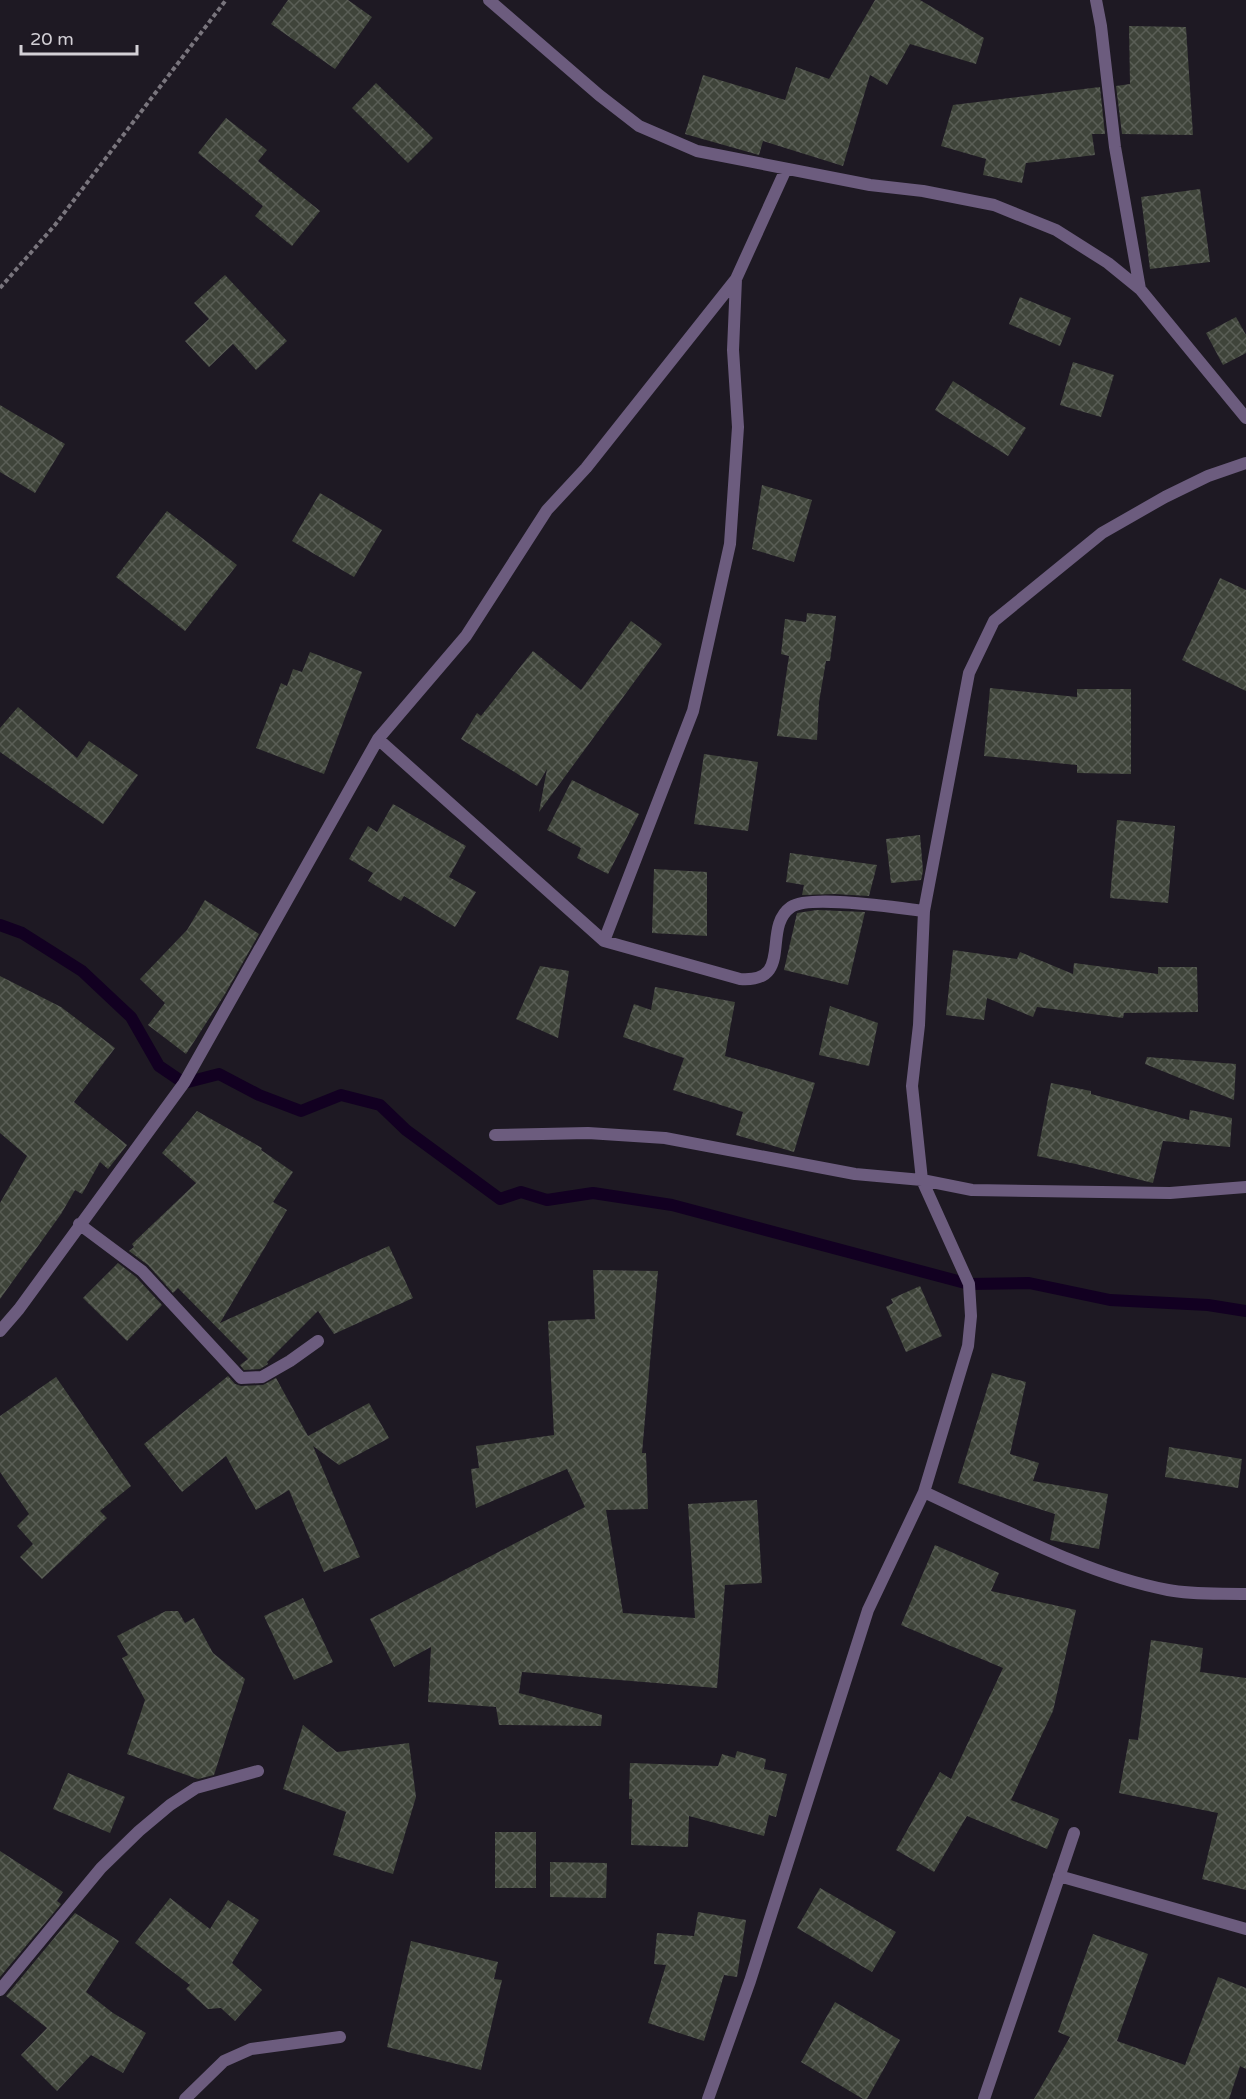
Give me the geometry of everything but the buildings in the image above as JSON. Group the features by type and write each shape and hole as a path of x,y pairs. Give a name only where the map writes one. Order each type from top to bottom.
{"street":[{"path":"489,0 599,95 639,126 697,151 870,185 923,191 994,205 1056,230 1108,263 1140,289 1246,418"},
{"path":"1096,0 1115,147 1140,289"},
{"path":"0,1331 19,1309 184,1083 378,739 466,636 547,510 586,468 736,279 786,169"},
{"path":"604,941 693,711 730,544 738,427 733,350 736,279"},
{"path":"708,2099 750,1981 867,1610 924,1492 968,1346 971,1316 969,1284 922,1180 912,1086 919,1025 924,911 969,673 994,621 1102,533 1165,497 1208,476 1246,463"},
{"path":"378,739 604,941 740,980 753,980 767,974 772,965 781,918 792,907 806,902 861,904 924,911"},
{"path":"495,1135 588,1133 665,1138 855,1174 922,1180 972,1190 1170,1193 1246,1187"},
{"path":"80,1224 142,1271 241,1378 262,1377 318,1341"},
{"path":"924,1492 1047,1549 1122,1578 1170,1591 1246,1594"},
{"path":"0,1990 101,1868 139,1831 196,1788 258,1771"},
{"path":"984,2099 1074,1833"},
{"path":"1059,1876 1246,1929"},
{"path":"184,2099 224,2061 238,2054 251,2049 340,2037"}],"path":[{"path":"0,288 55,225 225,0"}],"waterway":[{"path":"0,925 22,933 82,971 131,1017 159,1066 184,1083 219,1074 259,1095 301,1111 341,1095 380,1105 406,1130 500,1199 521,1192 547,1200 593,1193 672,1205 969,1284 1029,1283 1110,1300 1208,1305 1246,1311"}]}
